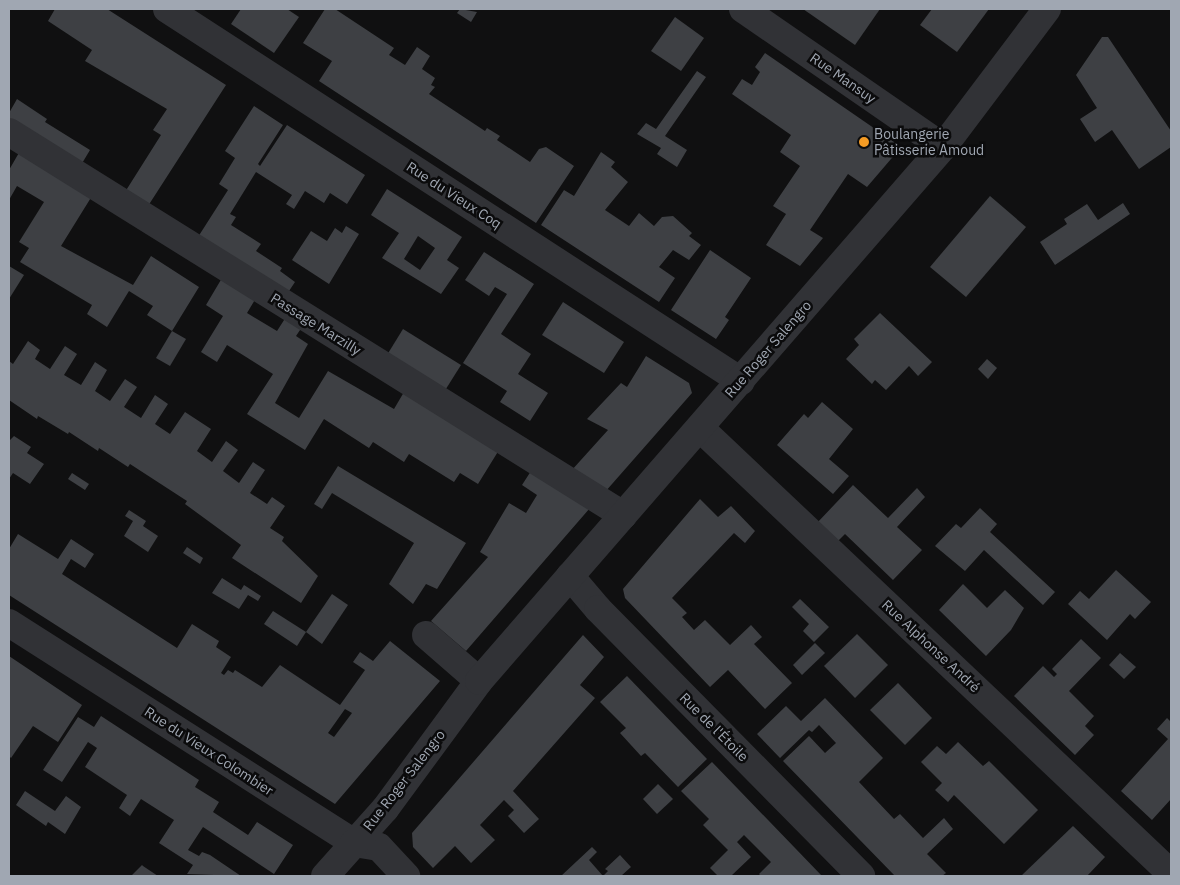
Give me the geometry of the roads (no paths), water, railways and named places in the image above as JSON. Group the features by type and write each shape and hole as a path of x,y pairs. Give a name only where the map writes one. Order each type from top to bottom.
{"street":[{"name":"Rue du Vieux Coq","path":"167,9 741,381"},
{"name":"Rue Mansuy","path":"743,9 943,148"},
{"name":"Rue Roger Salengro","path":"325,876 385,809 479,681 943,148 1047,9"},
{"name":"Passage Marzilly","path":"9,132 623,515"},
{"name":"Rue Alphonse André","path":"700,428 1161,866"},
{"name":"Rue de l'Étoile","path":"570,576 598,609 861,876"},
{"name":"Rue du Vieux Colombier","path":"9,623 354,843 379,848 406,876"},
{"path":"426,635 479,681"}],"place":[{"name":"Boulangerie Pâtisserie Amoud","path":"864,142"}]}
